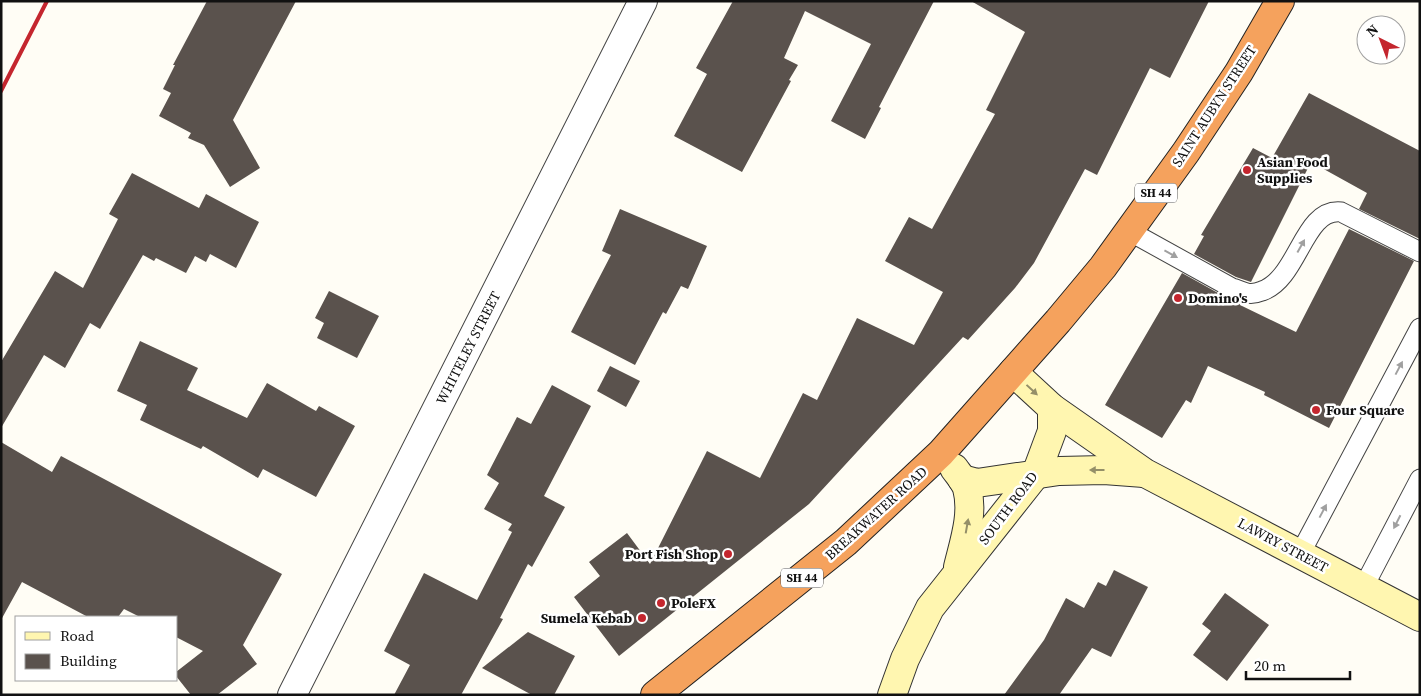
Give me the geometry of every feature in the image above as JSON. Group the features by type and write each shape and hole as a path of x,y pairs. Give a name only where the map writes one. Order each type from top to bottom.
{"highway":[{"name":"SAINT AUBYN STREET","path":"1013,372 1098,274 1186,152 1239,72 1280,1"},
{"name":"BREAKWATER ROAD","path":"655,695 846,542 941,453 1013,372"}],"street":[{"name":"WHITELEY STREET","path":"292,695 643,1"},
{"name":"LAWRY STREET","path":"1013,372 1052,408 1145,474 1420,617"},
{"name":"SOUTH ROAD","path":"892,695 905,659 930,608 1036,474 1052,431 1052,408"},
{"path":"941,453 962,479"},
{"name":"LAWRY STREET","path":"962,479 977,484 1059,471 1104,470 1145,474"},
{"name":"SOUTH ROAD","path":"957,574 969,512 967,488 962,479"}],"lane":[{"path":"1128,231 1232,288 1248,293 1256,293 1276,284 1289,269 1312,225 1326,214 1334,212 1341,212 1420,252"},
{"path":"1300,554 1420,328"},
{"path":"1363,588 1420,479"}],"building":[{"path":"207,1 296,1 233,120 260,168 230,187 204,145 188,138 191,133 159,116 171,93 163,89 175,65 173,65"},
{"path":"733,1 934,1 879,107 881,108 865,139 831,121 871,44 805,11 784,58 798,65 742,172 674,136 707,74 696,68"},
{"path":"971,1 1209,1 1170,78 1150,68 1097,175 1085,169 1034,263 1015,288 968,340 963,337 809,504 619,656 574,597 600,576 589,562 627,533 650,564 707,451 760,478 803,393 817,400 857,318 914,345 943,292 885,261 909,217 932,229 995,114 986,110 1025,32"},
{"path":"1309,93 1420,151 1420,239 1359,209 1367,193 1311,162 1251,282 1236,277 1194,254 1204,236 1201,235 1253,148 1272,158"},
{"path":"132,173 199,208 206,194 259,222 236,268 210,254 206,262 195,256 186,273 156,258 154,261 143,255 100,329 90,323 65,368 44,355 1,428 1,362 55,271 83,288 118,219 109,214"},
{"path":"620,209 707,246 688,289 681,286 666,314 663,312 635,365 571,332 611,255 602,251"},
{"path":"1349,229 1414,261 1329,428 1264,395 1265,392 1208,366 1191,403 1186,400 1162,438 1105,405 1182,273 1227,298 1241,303 1240,305 1296,332"},
{"path":"329,291 379,316 357,358 317,338 324,323 315,318"},
{"path":"140,341 198,368 187,390 247,418 267,383 316,411 319,406 355,426 316,497 263,469 258,478 203,446 201,449 140,420 147,405 117,391"},
{"path":"610,366 640,381 626,407 597,391"},
{"path":"552,385 591,406 544,496 565,507 532,567 528,564 500,618 503,619 461,695 394,695 410,665 384,651 424,573 477,600 512,532 508,530 512,524 484,509 499,483 487,475 517,417 531,424"},
{"path":"1,442 52,472 61,456 282,574 243,645 257,664 217,695 191,695 178,679 178,670 203,651 178,638 178,616 138,616 124,609 119,616 86,616 22,582 1,620"},
{"path":"1114,570 1148,587 1111,657 1092,648 1059,695 1004,695 1044,640 1066,598 1084,608 1098,582 1106,586"},
{"path":"1225,593 1269,625 1227,681 1193,655 1211,631 1202,624"},
{"path":"528,632 575,656 554,695 532,695 482,668"}],"railway":[{"path":"1,91 47,1"}],"place":[{"name":"Asian Food Supplies","path":"1247,170"},
{"name":"Domino's","path":"1178,298"},
{"name":"Four Square","path":"1316,410"},
{"name":"Port Fish Shop","path":"728,554"},
{"name":"PoleFX","path":"661,603"},
{"name":"Sumela Kebab","path":"642,618"}]}
